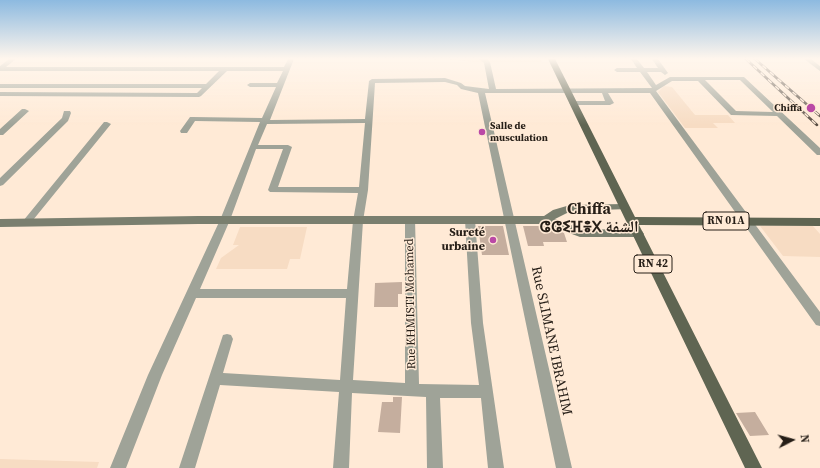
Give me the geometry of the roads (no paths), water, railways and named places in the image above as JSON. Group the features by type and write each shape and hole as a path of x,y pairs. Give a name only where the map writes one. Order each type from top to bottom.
{"main road":[{"name":"RN 42","path":"562,81 754,468"},
{"path":"546,220 557,213 570,208 624,207"},
{"path":"0,223 224,220 546,220 580,233 638,234"},
{"name":"RN 01A","path":"632,222 820,222"}],"street":[{"path":"0,94 199,95 213,81"},
{"path":"118,468 155,375 224,220 253,147 266,121 282,81"},
{"path":"341,468 352,294 358,221 363,190 372,81 384,81"},
{"path":"447,81 459,84 464,88 481,92 567,92 653,89 667,81"},
{"path":"491,81 493,92"},
{"path":"648,81 820,321"},
{"path":"702,81 734,113 781,114"},
{"path":"745,81 820,153"},
{"path":"250,85 280,85"},
{"path":"0,86 208,86"},
{"path":"573,103 610,103 604,91"},
{"name":"Rue SLIMANE IBRAHIM","path":"481,92 564,468"},
{"path":"0,133 24,112"},
{"path":"0,183 65,119 67,113"},
{"path":"184,131 192,119 368,121"},
{"path":"26,223 107,124"},
{"path":"253,147 288,147 273,190 363,190"},
{"name":"Rue KHMISTI Mohamed","path":"410,219 412,390"},
{"path":"470,220 477,323 496,468"},
{"path":"191,293 352,294"},
{"path":"187,468 227,339"},
{"path":"214,379 347,387 487,392"},
{"path":"433,391 435,468"}],"railway":[{"path":"769,81 817,125"},
{"path":"780,81 820,116"}],"place":[{"name":"Chiffa","path":"811,108"},
{"name":"Salle de musculation","path":"482,132"},
{"name":"Sureté urbaine","path":"493,240"}],"district":[{"name":"Chiffa ⵛⵛⵉⴼⴻⵝ الشفة","path":"589,219"}]}
